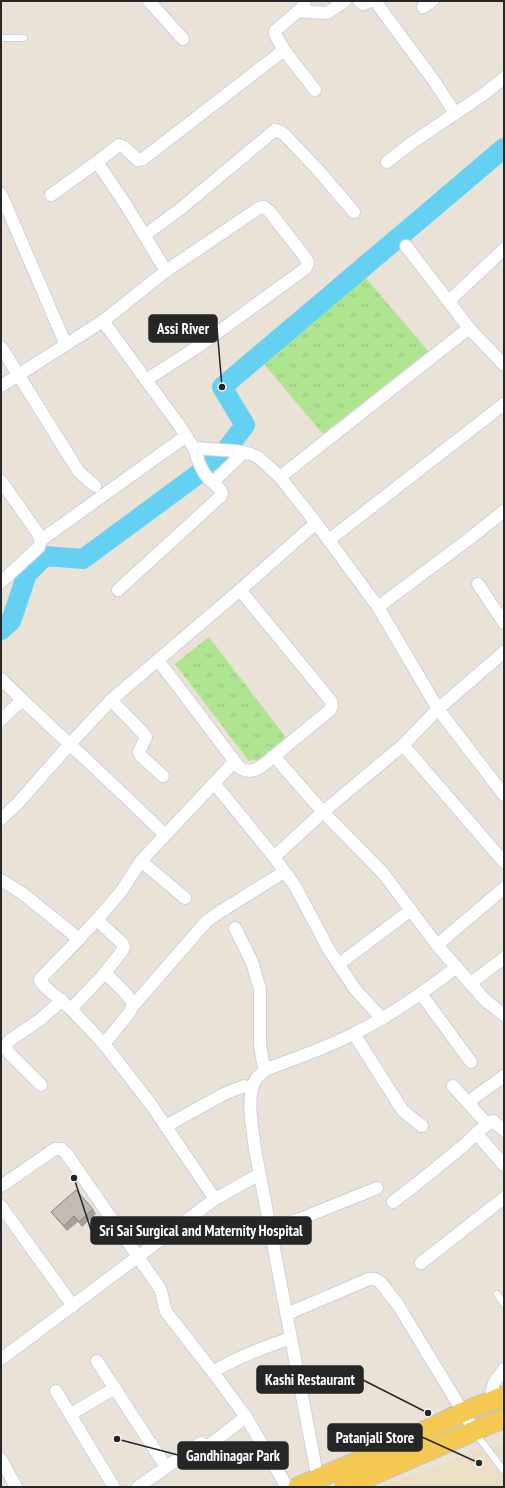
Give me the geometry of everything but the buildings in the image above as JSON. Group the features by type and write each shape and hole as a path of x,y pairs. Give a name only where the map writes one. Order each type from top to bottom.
{"main road":[{"path":"298,1487 319,1483 463,1412 496,1399"},
{"path":"345,1487 504,1418"}],"street":[{"path":"150,1 183,39"},
{"path":"315,90 284,50 275,34 275,31 301,6 327,13 345,1"},
{"path":"359,1 363,4 371,1"},
{"path":"374,1 430,75 455,113"},
{"path":"51,195 119,145 124,147 138,160 143,159 284,50"},
{"path":"387,162 410,144 484,94 504,78"},
{"path":"144,235 184,206 275,130 284,134 318,170 354,212"},
{"path":"97,162 126,205 166,271"},
{"path":"1,194 66,345"},
{"path":"1,386 19,376 103,321 166,271 259,208 264,207 269,211 308,263 306,268 202,344 146,380"},
{"path":"406,246 469,328 504,365"},
{"path":"449,301 504,249"},
{"path":"103,321 186,436 194,448 199,464 210,480 220,489 222,493 221,496 118,590"},
{"path":"280,477 469,328"},
{"path":"1,347 79,472 95,486"},
{"path":"329,540 504,404"},
{"path":"1,582 39,546 41,540 186,436"},
{"path":"194,448 240,451 258,457 280,477 329,540 378,607 438,708 504,795"},
{"path":"210,480 240,451"},
{"path":"1,481 41,540"},
{"path":"378,607 469,540 504,511"},
{"path":"1,819 18,803 111,700 316,523"},
{"path":"478,584 504,623"},
{"path":"158,660 238,768 244,771 252,772 261,767 330,710 332,705 331,701 240,590"},
{"path":"274,856 323,812 403,745 438,708 504,652"},
{"path":"1,679 165,835"},
{"path":"1,720 22,700"},
{"path":"111,700 143,733 146,738 139,752 141,756 163,776"},
{"path":"403,745 504,862"},
{"path":"274,756 323,812 383,873 437,946 485,1000 504,1015"},
{"path":"216,1199 166,1126 104,1044 62,1000 45,987 40,980 97,920 120,893 141,861 234,762"},
{"path":"214,783 274,856 311,914 329,950 356,988 382,1019"},
{"path":"141,861 185,898"},
{"path":"104,1044 132,1008 206,922 284,872"},
{"path":"1,880 22,893 79,939"},
{"path":"437,946 504,888"},
{"path":"339,964 411,910"},
{"path":"71,1009 105,973 124,947 122,943 97,920"},
{"path":"235,928 252,962 260,989 260,1044 265,1070"},
{"path":"471,983 504,958"},
{"path":"319,1483 255,1149 250,1106 252,1090 256,1079 265,1070 354,1034 382,1019 421,994 457,967"},
{"path":"105,973 132,1002 132,1008"},
{"path":"421,994 471,1062"},
{"path":"41,1085 6,1049 10,1040 41,1020 62,1000"},
{"path":"354,1034 403,1111 422,1126"},
{"path":"468,1102 504,1076"},
{"path":"166,1126 224,1094 244,1086 252,1090"},
{"path":"453,1086 487,1124"},
{"path":"393,1202 431,1173 487,1124 494,1121 504,1130"},
{"path":"476,1134 504,1165"},
{"path":"1,1186 55,1149 61,1149 66,1153 139,1256 163,1295 164,1307 167,1313 246,1417 287,1487"},
{"path":"1,1359 216,1199 260,1174"},
{"path":"270,1229 300,1219 377,1188"},
{"path":"421,1262 504,1198"},
{"path":"1,1206 73,1306"},
{"path":"287,1314 369,1279 375,1279 382,1283 398,1305 474,1430"},
{"path":"213,1372 246,1354 291,1338"},
{"path":"97,1361 166,1467"},
{"path":"496,1399 494,1383 504,1369"},
{"path":"71,1414 115,1388"},
{"path":"56,1391 114,1487"},
{"path":"138,1487 166,1467 202,1446 246,1417"},
{"path":"1,1460 16,1487"}],"lane":[{"path":"1,38 24,38"},
{"path":"497,1294 504,1304"},
{"path":"474,1430 504,1471"}],"shaded area":[{"path":"504,1442 504,1487 379,1487"}],"green space":[{"path":"365,277 428,351 323,434 264,364"},
{"path":"209,637 287,739 264,759 249,761 175,664"}],"waterway":[{"path":"1,630 11,621 27,574 45,556 83,559 220,458 245,425 222,387 504,148"}],"place":[{"name":"Assi River","path":"222,387"},
{"name":"Sri Sai Surgical and Maternity Hospital","path":"74,1178"},
{"name":"Kashi Restaurant","path":"428,1413"},
{"name":"Gandhinagar Park","path":"117,1439"},
{"name":"Patanjali Store","path":"479,1463"}]}
